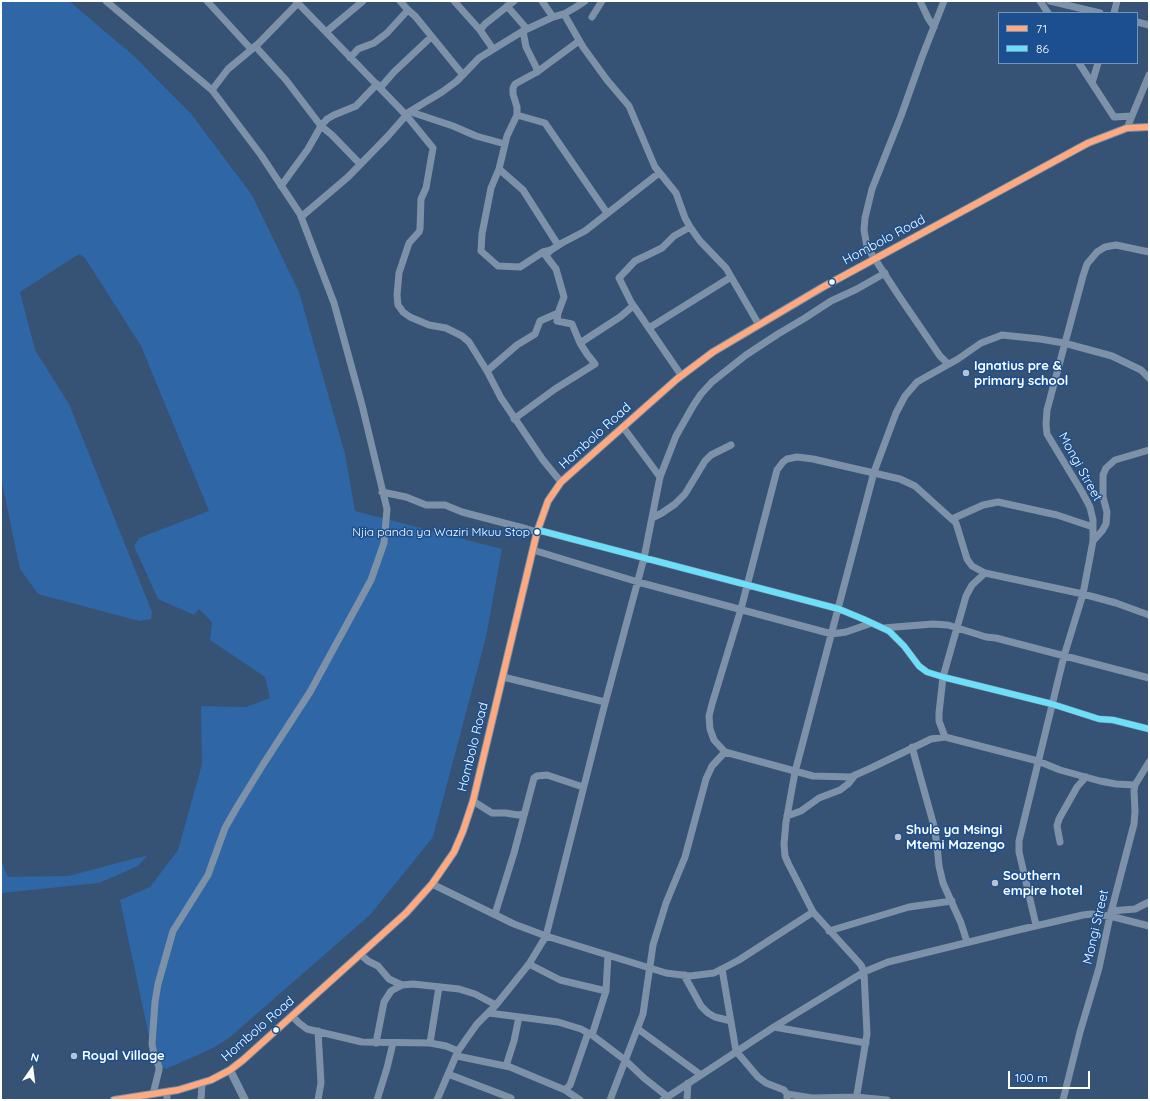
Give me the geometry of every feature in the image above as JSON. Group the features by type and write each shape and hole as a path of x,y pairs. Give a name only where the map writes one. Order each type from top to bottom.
{"street":[{"path":"106,1 212,90 261,155 301,216 334,303 362,405 387,509 384,543 371,580 310,692 264,763 225,828 208,875 172,931 167,956 158,984 155,1002 152,1044 159,1070 153,1094"},
{"path":"207,1 286,80 321,126 332,135 360,164"},
{"path":"326,32 363,1"},
{"path":"400,1 415,16 463,75"},
{"path":"454,1 480,30 493,50"},
{"path":"542,1 553,17"},
{"path":"301,216 329,194 392,132 409,113 447,89 474,63 525,30 553,17 564,14 576,8 585,1"},
{"path":"592,17 602,1"},
{"path":"920,1 934,27"},
{"path":"944,1 872,189 865,218 864,230 867,246 875,259 940,356 948,364"},
{"path":"1040,1 1047,12"},
{"path":"1050,1 1096,12"},
{"path":"1114,12 1117,1"},
{"path":"212,90 228,69 253,48 300,3 350,58 378,86 409,113 433,148 426,188 421,199 422,215 420,229 408,247 400,273 397,295 398,304 403,312 410,317 429,325 446,328 462,336 469,342 514,419 543,460 561,482"},
{"path":"480,30 485,24 511,3 525,30 526,47 537,72"},
{"path":"350,58 358,49 374,43 387,33 408,10"},
{"path":"564,14 579,41 607,80 629,106 660,173 676,193 690,227 700,241 726,268 759,325"},
{"path":"1138,22 1149,25"},
{"path":"281,186 308,149 321,126 329,117 356,106 432,37"},
{"path":"551,250 543,252 520,267 498,266 481,251 482,234 491,188 499,169 511,126 517,115 517,107 513,94 515,84 537,72 579,41"},
{"path":"1080,64 1114,117 1132,116"},
{"path":"1092,83 1098,64"},
{"path":"1127,128 1149,75"},
{"path":"409,113 453,126 476,136 505,144"},
{"path":"517,115 545,123 607,213"},
{"name":"Hombolo Road","path":"114,1100 153,1094 167,1096 202,1084 230,1070 406,913 432,884 454,852 473,801 538,531 548,501 561,482 681,375 713,352 823,287 1088,143 1127,128 1149,127"},
{"path":"499,169 523,190 558,245"},
{"path":"514,419 555,389 596,364 580,343 572,324 557,322 558,313 564,297 556,269 546,256 548,252 558,245 586,231 607,213 660,173"},
{"path":"681,375 634,306 619,278 635,261 662,248 674,236 690,227"},
{"name":"Mongi Street","path":"1036,925 1019,852 1019,841 1064,656 1083,594 1093,541 1093,520 1090,507 1048,434 1046,424 1047,410 1064,343 1087,264 1097,252 1105,247 1116,245 1149,252"},
{"path":"440,1099 448,1074 457,1054 477,1024 496,1005 529,964 546,936 605,702 644,558 660,477 676,436 701,394 712,382 746,355 831,301 857,289 885,273"},
{"path":"649,328 731,277"},
{"path":"580,343 634,306"},
{"path":"487,371 517,345 535,334 540,322 558,313"},
{"path":"856,1098 866,1043 867,1019 864,972 861,965 813,912 798,885 785,856 784,844 787,816 795,772 874,472 896,413 905,396 918,382 981,343 1002,335 1064,343 1112,356 1142,370 1149,378"},
{"path":"623,427 660,477"},
{"path":"652,518 675,504 685,494 705,461 711,455 731,445"},
{"path":"1093,541 1102,532 1106,524 1107,512 1102,497 1103,475 1106,468 1115,460 1149,450"},
{"path":"1149,614 1083,594 985,573 972,566 967,559 956,523 915,486 900,479 874,472 813,459 797,457 787,459 777,470 741,609 709,716 710,729 714,740 725,752 813,776 851,777 912,747 931,739 946,737 1038,761 1060,770 1116,784 1135,785 1149,762"},
{"path":"382,492 402,496 426,505 445,505 462,512 839,609 872,623 895,636 918,666 927,672 1052,704 1099,719 1113,720 1149,729"},
{"path":"952,519 983,504 998,502 1057,515 1093,527"},
{"path":"533,550 638,582 832,634 846,632 872,623"},
{"path":"946,737 938,713 943,677 966,596 972,586 985,573"},
{"path":"882,628 933,624 956,627 980,636 996,638 1149,678"},
{"path":"503,676 605,702"},
{"path":"912,747 934,826 943,883 961,923 967,942"},
{"path":"610,1100 643,1014 654,945 666,903 685,857 706,779 712,766 725,752"},
{"path":"495,914 514,853 534,778 541,775 553,777 584,787"},
{"path":"787,816 801,811 819,798 840,790 848,784 855,775"},
{"path":"1060,842 1057,828 1059,819 1077,787 1086,777"},
{"name":"Mongi Street","path":"1063,1100 1080,1032 1098,972 1110,913 1134,824 1135,785"},
{"path":"473,801 492,813 524,814"},
{"path":"432,884 514,924 546,936 666,973 690,976 714,973 722,969 739,960 813,912"},
{"path":"829,931 909,907 952,901"},
{"path":"489,1013 558,1022 575,1026 590,1034 625,1060 666,1098 774,1026 864,972 888,962 1036,925 1083,915 1110,913 1135,908 1149,902"},
{"path":"1110,913 1149,926"},
{"path":"360,954 368,961 378,966 389,979 402,986"},
{"path":"565,1090 570,1085 606,991 608,955"},
{"path":"529,964 560,980 606,991"},
{"path":"722,969 736,1052 758,1077 766,1083 784,1090 787,1097 887,1100"},
{"path":"684,975 702,1006 708,1013 715,1017 731,1021"},
{"path":"376,1043 384,1002 391,991 402,986 413,984 467,990 496,1005"},
{"path":"430,1043 439,987"},
{"path":"292,1016 307,1029 362,1042 430,1043 446,1046 457,1054 506,1066 565,1090 580,1100"},
{"path":"506,1066 514,1041 519,1017"},
{"path":"774,1026 866,1043"},
{"path":"638,1029 701,1075"},
{"path":"318,1031 321,1084 318,1100"},
{"path":"377,1100 393,1043"},
{"path":"230,1070 246,1100"},
{"path":"448,1074 511,1098"},
{"path":"687,1100 688,1083"},
{"path":"201,1100 202,1084"}],"shaded area":[{"path":"1,1 69,1 134,56 192,115 252,195 299,292 345,454 355,511 502,549 486,637 433,837 370,915 229,1038 213,1048 166,1069 155,1065 120,900 150,887 178,850 202,764 201,706 246,707 270,698 265,677 210,640 212,622 199,609 194,615 158,599 134,546 139,538 209,511 141,346 85,258 79,254 20,292 35,350 69,404 152,612 151,619 139,621 38,594 20,569 1,478"},
{"path":"148,855 138,866 99,883 1,893 1,860 8,877 68,876"}],"transit line":[{"name":"71","path":"114,1100 178,1090 211,1080 230,1070 406,913 432,884 454,852 473,801 537,532 548,501 561,482 677,379 713,352 823,287 1088,143 1127,128 1149,127"},
{"name":"86","path":"538,530 839,609 889,631 904,646 919,666 927,672 1052,704 1099,719 1113,720 1149,729"}],"place":[{"name":"Ignatius pre & primary school","path":"966,373"},
{"name":"Njia panda ya Waziri Mkuu Stop","path":"537,532"},
{"name":"Shule ya Msingi Mtemi Mazengo","path":"898,837"},
{"name":"Southern empire hotel","path":"995,883"},
{"name":"Royal Village","path":"74,1056"}]}
